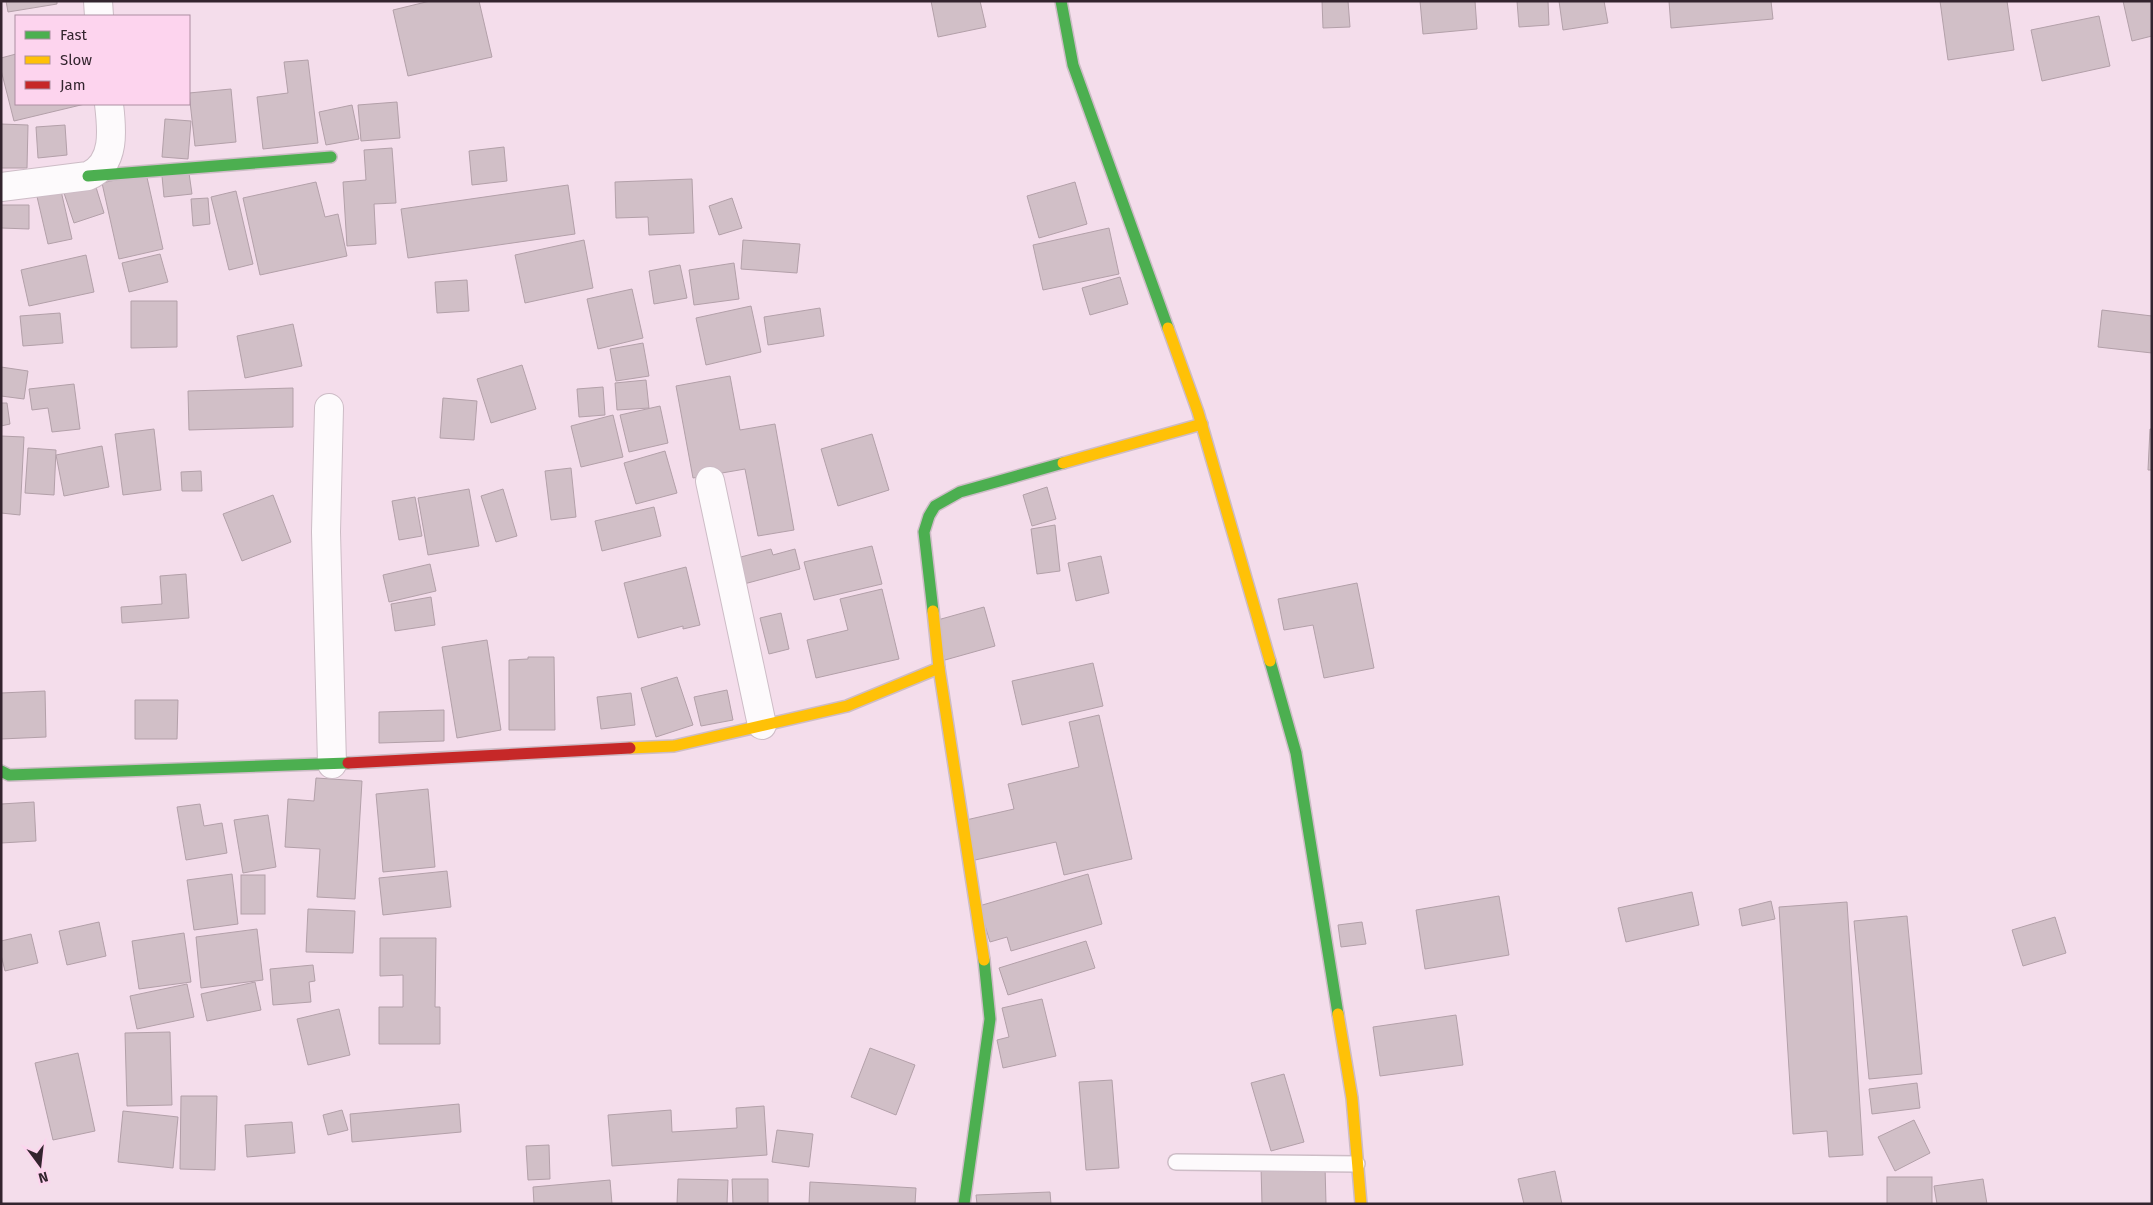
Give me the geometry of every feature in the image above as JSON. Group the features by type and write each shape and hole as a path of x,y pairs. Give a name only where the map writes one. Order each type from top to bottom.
{"street":[{"path":"98,1 100,15"},
{"path":"1060,1 1073,65 1202,424 1296,753 1352,1098 1361,1204"},
{"path":"88,176 102,167 108,154 111,121 109,105"},
{"path":"1,187 88,176 330,157"},
{"path":"330,408 326,532 332,764"},
{"path":"964,1204 990,1019 986,971 939,668 924,532 929,512 938,503 960,492 1202,424"},
{"path":"710,481 762,726"},
{"path":"1,771 9,775 332,764 674,746 847,706 939,668"}],"lane":[{"path":"1176,1162 1358,1164"}],"building":[{"path":"6,1 57,1 57,4 8,12"},
{"path":"430,1 479,1 492,57 408,76 393,10"},
{"path":"931,1 980,1 986,27 938,37"},
{"path":"1322,1 1348,1 1350,27 1323,28"},
{"path":"1420,1 1475,1 1477,29 1423,34"},
{"path":"1517,1 1548,1 1549,25 1519,27"},
{"path":"1559,1 1604,1 1608,23 1563,30"},
{"path":"1669,1 1771,1 1773,19 1671,28"},
{"path":"1940,1 2007,1 2014,50 1948,60"},
{"path":"2123,1 2152,1 2152,36 2132,41"},
{"path":"2099,16 2110,66 2042,81 2031,30"},
{"path":"15,54 15,105 81,105 14,121 1,70 1,58"},
{"path":"308,60 318,143 263,149 257,97 288,93 284,62"},
{"path":"231,89 236,142 195,146 190,93"},
{"path":"397,102 400,138 361,141 358,105"},
{"path":"352,105 359,139 326,145 319,112"},
{"path":"165,119 191,121 188,159 162,157"},
{"path":"1,124 28,125 27,168 1,168"},
{"path":"65,125 67,155 38,158 36,127"},
{"path":"504,147 507,181 472,185 469,151"},
{"path":"392,148 396,203 374,204 376,244 347,246 343,182 366,180 364,150"},
{"path":"146,173 163,249 119,259 102,183"},
{"path":"189,173 192,194 164,197 162,176"},
{"path":"692,179 694,233 649,235 648,217 616,218 615,182"},
{"path":"59,182 72,239 48,244 35,188"},
{"path":"316,182 325,217 338,214 347,256 260,275 243,198"},
{"path":"1075,182 1087,224 1039,238 1027,196"},
{"path":"95,184 104,213 74,223 64,193"},
{"path":"568,185 575,234 408,258 401,209"},
{"path":"236,191 253,264 229,270 211,197"},
{"path":"208,198 210,224 193,226 191,199"},
{"path":"732,198 742,228 719,235 709,206"},
{"path":"1,205 29,205 29,229 1,228"},
{"path":"1109,228 1119,274 1043,290 1033,245"},
{"path":"584,240 593,288 525,303 515,255"},
{"path":"743,240 800,244 797,273 741,269"},
{"path":"160,254 168,282 129,292 122,263"},
{"path":"86,255 94,292 29,306 21,270"},
{"path":"734,263 739,299 694,305 689,270"},
{"path":"680,265 687,298 654,304 649,271"},
{"path":"1120,277 1128,304 1090,315 1082,288"},
{"path":"467,280 469,311 437,313 435,282"},
{"path":"632,289 643,338 598,349 587,299"},
{"path":"131,301 177,301 177,347 131,348"},
{"path":"751,306 761,352 706,365 696,318"},
{"path":"820,308 824,336 768,345 764,317"},
{"path":"2102,310 2152,316 2152,353 2098,347"},
{"path":"60,313 63,343 23,346 20,316"},
{"path":"293,324 302,366 245,378 237,336"},
{"path":"643,343 649,376 616,381 610,349"},
{"path":"522,365 536,409 491,423 477,379"},
{"path":"1,367 28,371 24,399 1,396"},
{"path":"730,376 740,430 775,424 794,530 758,536 745,469 693,478 676,386"},
{"path":"646,380 649,408 617,410 615,383"},
{"path":"74,384 80,429 52,432 48,408 32,410 29,389"},
{"path":"603,387 605,415 579,417 577,389"},
{"path":"293,388 293,427 189,430 188,391"},
{"path":"443,398 477,401 474,440 440,438"},
{"path":"1,403 7,403 10,424 1,426"},
{"path":"660,406 668,443 629,452 620,415"},
{"path":"613,415 623,457 581,467 571,426"},
{"path":"154,429 161,490 123,495 115,434"},
{"path":"2150,429 2152,429 2152,470 2148,470"},
{"path":"872,434 889,490 838,506 821,449"},
{"path":"1,436 24,437 20,515 1,513"},
{"path":"102,446 109,487 64,496 56,455"},
{"path":"28,448 56,450 54,495 25,493"},
{"path":"665,451 677,493 636,504 624,463"},
{"path":"571,468 576,517 551,520 545,471"},
{"path":"201,471 202,491 182,491 181,472"},
{"path":"1047,487 1056,519 1032,526 1023,495"},
{"path":"469,489 479,546 428,555 418,498"},
{"path":"503,489 517,536 496,542 481,496"},
{"path":"273,495 291,542 242,561 223,514"},
{"path":"415,497 422,536 399,540 392,501"},
{"path":"654,507 661,536 602,551 595,521"},
{"path":"1055,525 1060,571 1037,574 1031,529"},
{"path":"872,546 882,584 814,600 804,562"},
{"path":"771,549 773,555 795,549 800,569 744,584 737,558"},
{"path":"1101,556 1109,593 1076,601 1068,563"},
{"path":"430,564 436,591 389,602 383,575"},
{"path":"686,567 700,625 683,629 683,626 638,638 624,583"},
{"path":"186,574 189,618 122,623 121,607 162,604 160,576"},
{"path":"1357,583 1374,668 1324,678 1313,625 1284,630 1278,599"},
{"path":"882,589 899,659 816,678 807,640 848,630 840,599"},
{"path":"431,597 435,625 395,631 391,604"},
{"path":"984,607 995,646 945,660 934,621"},
{"path":"781,613 789,649 769,654 760,618"},
{"path":"487,640 501,730 457,738 442,647"},
{"path":"528,657 554,657 555,730 509,730 509,660 528,659"},
{"path":"1093,663 1103,706 1022,725 1012,681"},
{"path":"677,677 693,725 656,737 641,688"},
{"path":"727,690 733,720 701,726 694,697"},
{"path":"45,691 46,737 1,739 1,693"},
{"path":"631,693 635,725 601,729 597,697"},
{"path":"135,700 178,700 177,739 135,739"},
{"path":"444,710 444,741 379,743 379,712"},
{"path":"1099,715 1132,859 1064,875 1056,842 975,860 966,820 1014,809 1008,784 1079,767 1069,722"},
{"path":"316,778 362,781 355,899 317,897 320,849 285,847 288,799 314,801"},
{"path":"428,789 435,867 383,872 376,794"},
{"path":"34,802 36,841 1,843 1,804"},
{"path":"200,804 204,826 222,823 227,853 186,860 177,807"},
{"path":"268,815 276,867 243,873 234,820"},
{"path":"447,871 451,907 383,915 379,878"},
{"path":"232,874 238,924 194,930 187,880"},
{"path":"1088,874 1102,924 1011,951 1007,937 990,942 979,906"},
{"path":"241,875 265,875 265,914 241,914"},
{"path":"1692,892 1699,925 1626,942 1618,908"},
{"path":"1499,896 1509,955 1425,969 1416,910"},
{"path":"1771,901 1775,919 1742,926 1739,909"},
{"path":"1847,902 1863,1155 1829,1157 1827,1131 1793,1134 1779,907"},
{"path":"308,909 355,911 353,953 306,952"},
{"path":"1907,916 1922,1074 1869,1079 1854,921"},
{"path":"2055,917 2066,953 2023,966 2012,930"},
{"path":"99,922 106,956 67,965 59,931"},
{"path":"1362,922 1366,944 1341,947 1338,925"},
{"path":"257,929 263,980 201,988 196,937"},
{"path":"184,933 191,982 139,989 132,941"},
{"path":"31,934 38,963 5,971 1,955 1,941"},
{"path":"380,938 436,938 435,1007 440,1007 440,1044 379,1044 379,1007 403,1007 403,975 380,976"},
{"path":"1086,941 1095,968 1008,995 999,968"},
{"path":"313,965 315,981 309,982 311,1002 273,1005 270,969"},
{"path":"255,982 261,1010 207,1021 201,994"},
{"path":"187,984 194,1017 137,1029 130,996"},
{"path":"1042,999 1056,1056 1003,1068 997,1040 1009,1037 1002,1008"},
{"path":"339,1009 350,1055 308,1065 297,1019"},
{"path":"1456,1015 1463,1065 1380,1076 1373,1027"},
{"path":"170,1032 172,1105 127,1106 125,1033"},
{"path":"870,1048 915,1065 896,1115 851,1097"},
{"path":"78,1053 95,1131 53,1140 35,1063"},
{"path":"1284,1074 1304,1142 1271,1151 1251,1083"},
{"path":"1112,1080 1119,1168 1086,1170 1079,1082"},
{"path":"1917,1083 1920,1108 1872,1114 1869,1089"},
{"path":"181,1096 217,1096 215,1170 180,1169"},
{"path":"459,1104 461,1132 352,1142 350,1114"},
{"path":"764,1106 767,1155 612,1166 608,1115 671,1110 672,1132 737,1128 736,1108"},
{"path":"342,1110 348,1130 328,1135 323,1115"},
{"path":"123,1111 178,1117 173,1168 118,1162"},
{"path":"1914,1120 1930,1153 1895,1171 1878,1137"},
{"path":"292,1122 295,1153 247,1157 245,1125"},
{"path":"777,1130 813,1134 809,1167 772,1162"},
{"path":"549,1145 550,1179 528,1180 526,1146"},
{"path":"1325,1166 1326,1204 1262,1204 1261,1167"},
{"path":"1555,1171 1562,1204 1524,1204 1518,1179"},
{"path":"1887,1177 1932,1177 1932,1204 1887,1204"},
{"path":"678,1179 728,1180 727,1204 677,1204"},
{"path":"732,1179 768,1179 768,1204 733,1204"},
{"path":"1983,1179 1987,1204 1937,1204 1934,1186"},
{"path":"610,1180 612,1204 534,1204 533,1187"},
{"path":"810,1182 916,1188 915,1204 809,1204"},
{"path":"1050,1192 1051,1204 977,1204 976,1195"}],"traffic: fast":[{"path":"1061,1 1073,65 1168,328"},
{"path":"88,176 331,157"},
{"path":"933,611 924,532 929,516 935,506 960,492 1063,463"},
{"path":"1270,661 1296,753 1338,1014"},
{"path":"1,771 9,775 348,763"},
{"path":"964,1204 990,1019 984,960"}],"traffic: slow":[{"path":"1168,328 1198,412 1270,661"},
{"path":"1063,463 1202,424"},
{"path":"933,611 939,668 984,960"},
{"path":"630,748 674,746 847,706 939,668"},
{"path":"1338,1014 1352,1098 1361,1204"}],"traffic: jam":[{"path":"348,763 630,748"}]}
